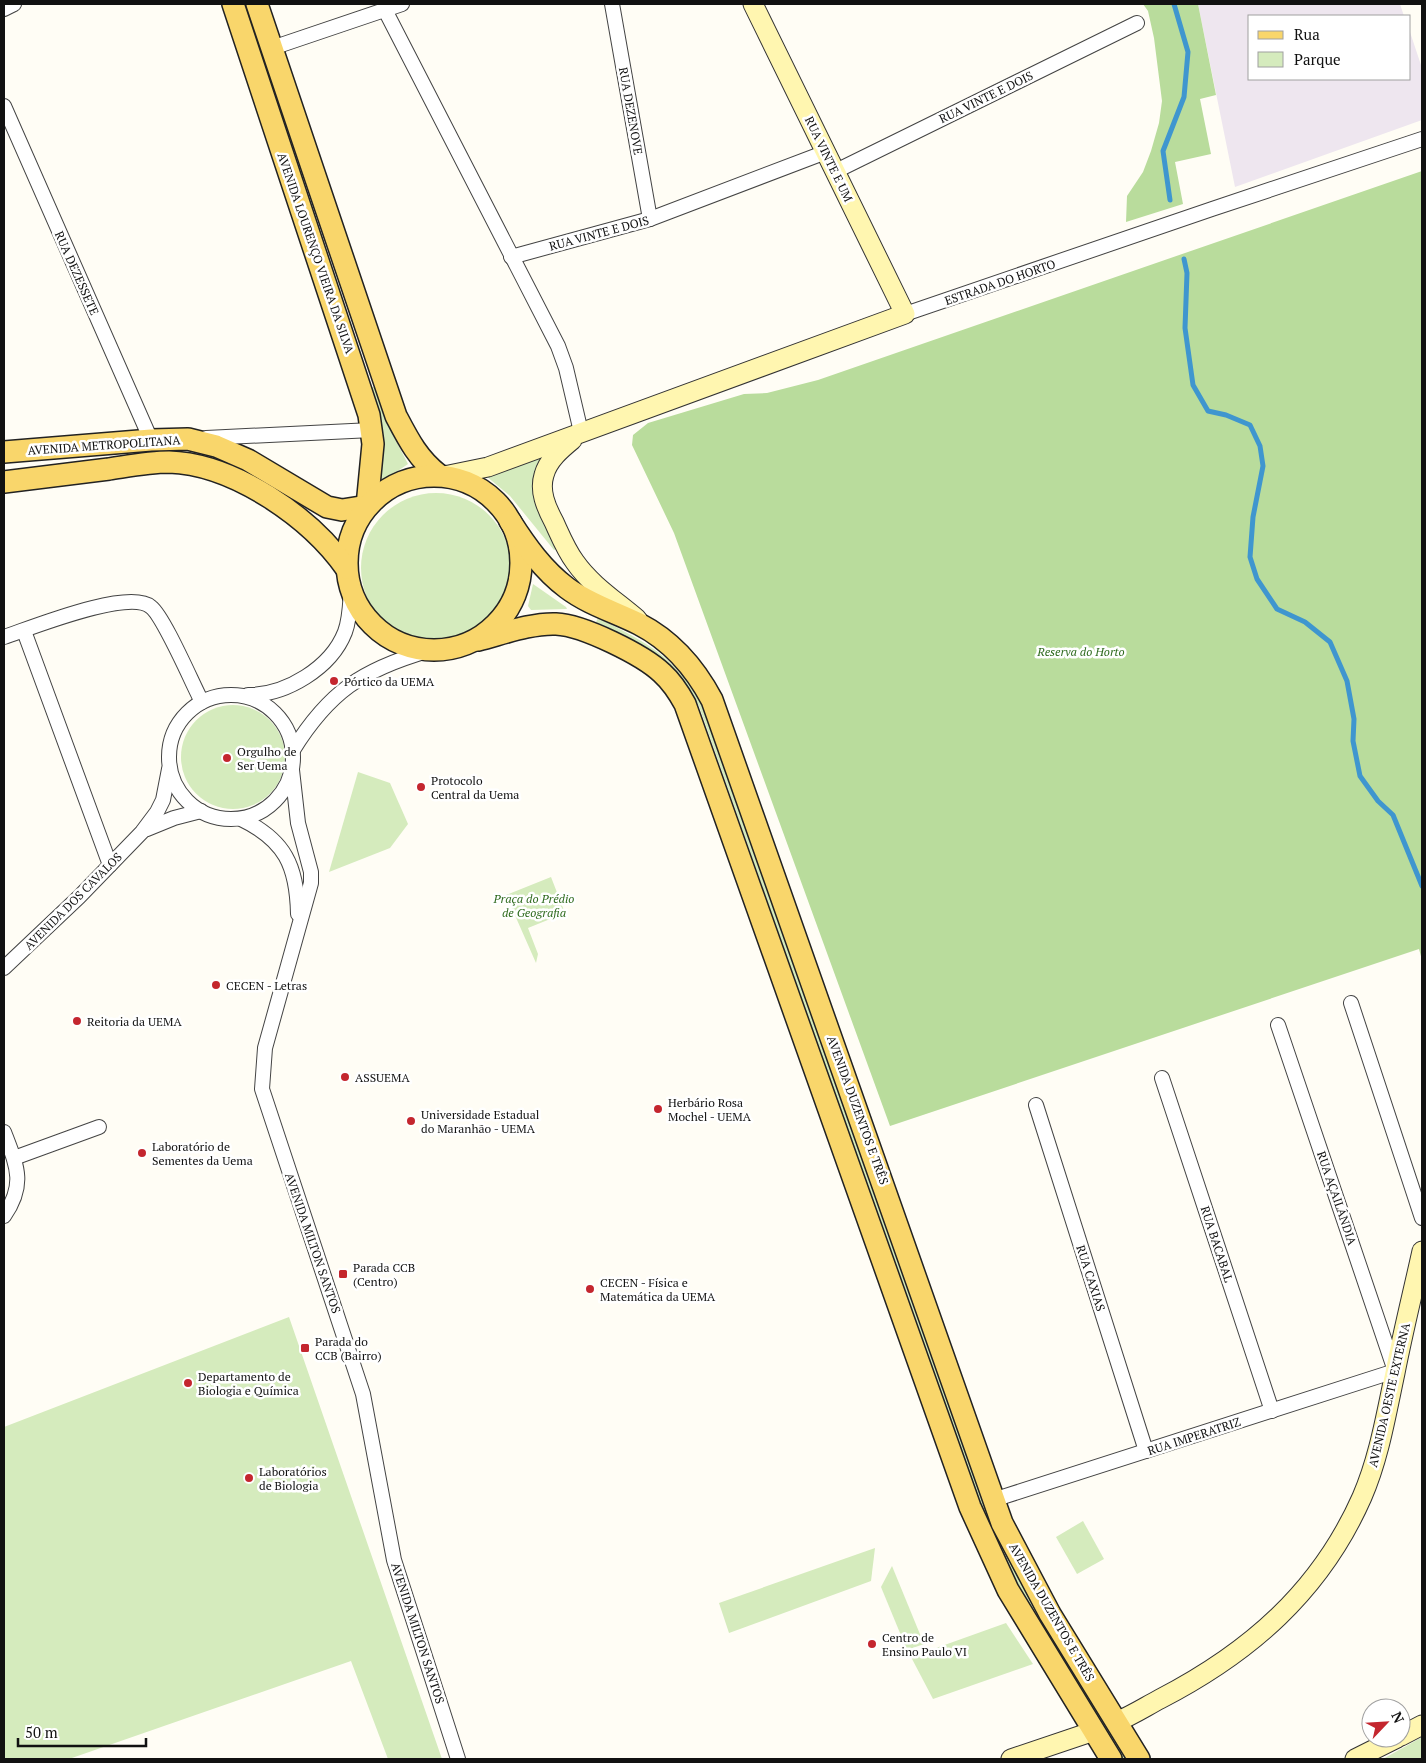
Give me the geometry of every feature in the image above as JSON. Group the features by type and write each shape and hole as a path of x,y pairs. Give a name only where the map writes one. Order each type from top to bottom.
{"main road":[{"name":"AVENIDA LOURENÇO VIEIRA DA SILVA","path":"233,4 361,385 372,430 367,506"},
{"name":"AVENIDA LOURENÇO VIEIRA DA SILVA","path":"257,4 396,416 424,465 442,476"},
{"name":"AVENIDA METROPOLITANA","path":"4,452 150,440 188,439 216,446 248,460 327,506 342,510 367,506"},
{"name":"AVENIDA METROPOLITANA","path":"4,482 158,462 199,467 250,486 272,500 327,544 346,568"},
{"path":"421,476 442,476 466,481 485,492 501,507 510,521 521,559 518,587 507,612 494,628 478,640 454,649 427,651 397,643 382,634 368,621 350,590 346,568 348,546 367,506 388,488 404,480 421,476"},
{"name":"AVENIDA DUZENTOS E TRÊS","path":"510,521 538,560 568,588 657,635 673,648 695,671 712,700 894,1213 993,1500 1024,1568 1139,1759"},
{"name":"AVENIDA DUZENTOS E TRÊS","path":"478,640 547,625 563,625 583,630 652,665 671,682 686,704 970,1507 1008,1590 1111,1759"}],"street":[{"path":"4,10 14,4"},
{"path":"272,48 402,4"},
{"name":"RUA DEZENOVE","path":"612,4 650,219"},
{"name":"RUA VINTE E UM","path":"753,4 905,314"},
{"path":"385,10 558,346 566,368 581,432"},
{"name":"RUA VINTE E DOIS","path":"836,171 1138,23"},
{"name":"RUA DEZESSETE","path":"4,106 150,440"},
{"name":"ESTRADA DO HORTO","path":"442,476 488,467 905,314 1212,209 1422,140"},
{"name":"RUA VINTE E DOIS","path":"511,257 650,219 826,152"},
{"path":"188,439 372,430"},
{"name":"ESTRADA DO HORTO","path":"581,432 557,454 547,468 542,481 545,504 566,548 583,572 657,635"},
{"path":"241,695 260,702 276,714 288,731 293,750 292,770 286,788 274,802 259,813 242,819 221,818 201,811 186,799 175,783 170,765 170,746 176,728 187,713 202,702 221,695 273,693 288,686 331,656 345,632 349,616 350,590"},
{"path":"4,637 103,605 130,601 147,604 156,612 202,702"},
{"path":"24,630 110,865"},
{"path":"293,750 319,712 336,695 378,667 427,651"},
{"name":"AVENIDA DOS CAVALOS","path":"4,968 142,832 157,812 163,800 170,765"},
{"name":"AVENIDA MILTON SANTOS","path":"292,770 298,823 311,872 311,883 265,1048 262,1089 363,1394 394,1560 458,1759"},
{"name":"AVENIDA DOS CAVALOS","path":"142,832 167,820 201,811"},
{"name":"AVENIDA MILTON SANTOS","path":"242,819 262,829 275,839 284,852 296,884 299,929"},
{"path":"1351,1003 1422,1218"},
{"name":"RUA AÇAILÂNDIA","path":"1278,1026 1395,1372"},
{"name":"RUA BACABAL","path":"1162,1078 1272,1411"},
{"name":"RUA CAXIAS","path":"1036,1105 1146,1451"},
{"path":"14,1158 99,1127"},
{"path":"4,1132 14,1158 18,1177 18,1190 13,1203 4,1216"},
{"name":"AVENIDA OESTE EXTERNA","path":"1116,1722 1199,1679 1233,1656 1300,1596 1329,1555 1362,1497 1385,1426 1422,1251"},
{"name":"RUA IMPERATRIZ","path":"993,1500 1395,1372"},
{"path":"1011,1759 1094,1731"},
{"path":"1354,1759 1377,1748"}],"shaded area":[{"path":"1198,4 1400,4 1404,15 1248,15 1248,80 1411,80 1411,35 1422,68 1422,120 1235,187"}],"green space":[{"path":"1143,4 1198,4 1216,95 1200,99 1211,154 1175,162 1183,204 1126,222 1127,196 1143,172 1151,151 1159,123 1162,101 1154,38 1148,11"},
{"name":"Reserva do Horto","path":"1422,171 1422,960 1419,949 890,1126 674,533 632,445 633,435 648,423 744,394 767,393 818,380"},
{"path":"371,387 375,387 394,437 408,464 377,485 376,404"},
{"path":"541,457 534,481 556,549 554,550 510,496 486,476"},
{"path":"436,493 451,494 465,498 478,505 489,515 499,526 506,539 510,553 510,583 506,597 499,610 489,621 478,631 465,638 451,642 436,643 421,642 407,638 394,631 383,621 373,610 366,597 362,583 361,568 362,553 366,539 373,526 383,515 394,505 407,498 421,494"},
{"path":"533,584 567,609 531,610 528,606"},
{"path":"598,618 657,651 679,672 702,703 1006,1552 1043,1621 1128,1759 1121,1759 1017,1587 979,1505 699,706 678,676 655,655 596,622"},
{"path":"233,705 253,709 270,720 281,737 285,757 281,777 270,794 253,805 233,809 213,805 196,794 185,777 181,757 185,737 196,720 213,709"},
{"path":"358,772 390,783 408,824 390,848 329,872"},
{"name":"Praça do Prédio de Geografia","path":"551,877 565,913 528,928 538,954 536,963 506,895"},
{"path":"289,1317 442,1759 388,1759 351,1661 69,1759 4,1759 4,1427"},
{"path":"1083,1521 1104,1559 1077,1574 1056,1537"},
{"path":"875,1548 871,1581 729,1633 719,1603"},
{"path":"892,1566 924,1644 907,1650 881,1587"},
{"path":"1006,1623 1033,1664 933,1699 911,1657"},
{"path":"1422,1737 1422,1759 1383,1759 1402,1748 1411,1748 1411,1743"}],"waterway":[{"path":"1170,200 1163,151 1184,97 1188,52 1174,4"},
{"path":"1184,259 1187,273 1185,328 1193,385 1208,411 1226,415 1250,425 1260,446 1263,466 1253,517 1250,557 1257,579 1277,609 1305,622 1330,642 1347,681 1354,719 1353,741 1360,776 1378,801 1393,815 1422,886"}],"place":[{"name":"Pórtico da UEMA","path":"334,681"},
{"name":"Orgulho de Ser Uema","path":"227,758"},
{"name":"Protocolo Central da Uema","path":"421,787"},
{"name":"CECEN - Letras","path":"216,985"},
{"name":"Reitoria da UEMA","path":"77,1021"},
{"name":"ASSUEMA","path":"345,1077"},
{"name":"Herbário Rosa Mochel - UEMA","path":"658,1109"},
{"name":"Universidade Estadual do Maranhão - UEMA","path":"411,1121"},
{"name":"Laboratório de Sementes da Uema","path":"142,1153"},
{"name":"Parada CCB (Centro)","path":"343,1274"},
{"name":"CECEN - Física e Matemática da UEMA","path":"590,1289"},
{"name":"Parada do CCB (Bairro)","path":"305,1348"},
{"name":"Departamento de Biologia e Química","path":"188,1383"},
{"name":"Laboratórios de Biologia","path":"249,1478"},
{"name":"Centro de Ensino Paulo VI","path":"872,1644"}]}
